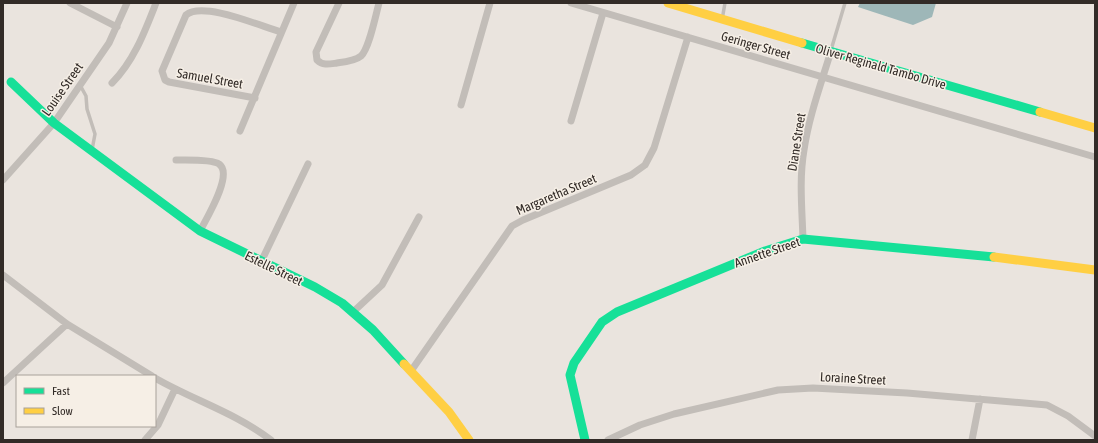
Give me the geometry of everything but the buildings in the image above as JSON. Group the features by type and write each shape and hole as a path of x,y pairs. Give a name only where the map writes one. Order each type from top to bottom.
{"street":[{"path":"70,3 118,27"},
{"name":"Louise Street","path":"3,180 54,123 118,27 127,3"},
{"path":"112,83 123,73 144,34 156,3"},
{"path":"240,131 294,3"},
{"path":"339,3 316,52 317,60 321,64 352,60 361,56 366,49 380,3"},
{"path":"462,105 490,3"},
{"name":"Geringer Street","path":"571,3 1095,157"},
{"name":"Oliver Reginald Tambo Drive","path":"668,3 1095,128"},
{"name":"Samuel Street","path":"255,98 169,82 164,80 162,72 186,15 191,10 207,10 281,32"},
{"path":"571,121 603,12"},
{"name":"Margaretha Street","path":"411,371 512,226 631,175 646,165 660,130 688,37"},
{"name":"Diane Street","path":"803,239 802,188 804,151 813,110 831,51"},
{"name":"Estelle Street","path":"11,82 54,123 200,231 331,296 353,312 377,334 456,419 469,440"},
{"path":"176,160 212,162 219,164 223,169 225,176 221,187 200,231"},
{"path":"261,262 308,164"},
{"path":"353,312 382,285 419,217"},
{"name":"Annette Street","path":"586,440 576,406 570,375 574,363 602,322 616,312 765,251 803,239 980,255 1095,270"},
{"path":"3,275 67,324 150,375"},
{"path":"3,383 67,324"},
{"path":"156,379 175,389 237,417 270,440"},
{"name":"Loraine Street","path":"608,440 657,419 778,390 834,388 1047,405 1068,416 1095,436"},
{"path":"145,440 158,425 175,389"},
{"path":"972,440 980,399"}],"lane":[{"path":"722,20 725,3"},
{"path":"831,51 845,3"},
{"path":"80,85 86,96 87,109 95,134 95,141 92,151"}],"water":[{"path":"860,3 936,3 932,17 913,25 858,7"}],"traffic: fast":[{"path":"802,43 1040,112"},
{"path":"11,82 54,123 200,231 315,287 342,303 373,330 404,364"},
{"path":"585,440 570,375 574,363 602,322 617,312 765,251 803,239 994,257"}],"traffic: slow":[{"path":"668,3 802,43"},
{"path":"1040,112 1095,128"},
{"path":"994,257 1095,270"},
{"path":"404,364 449,412 469,440"}]}
